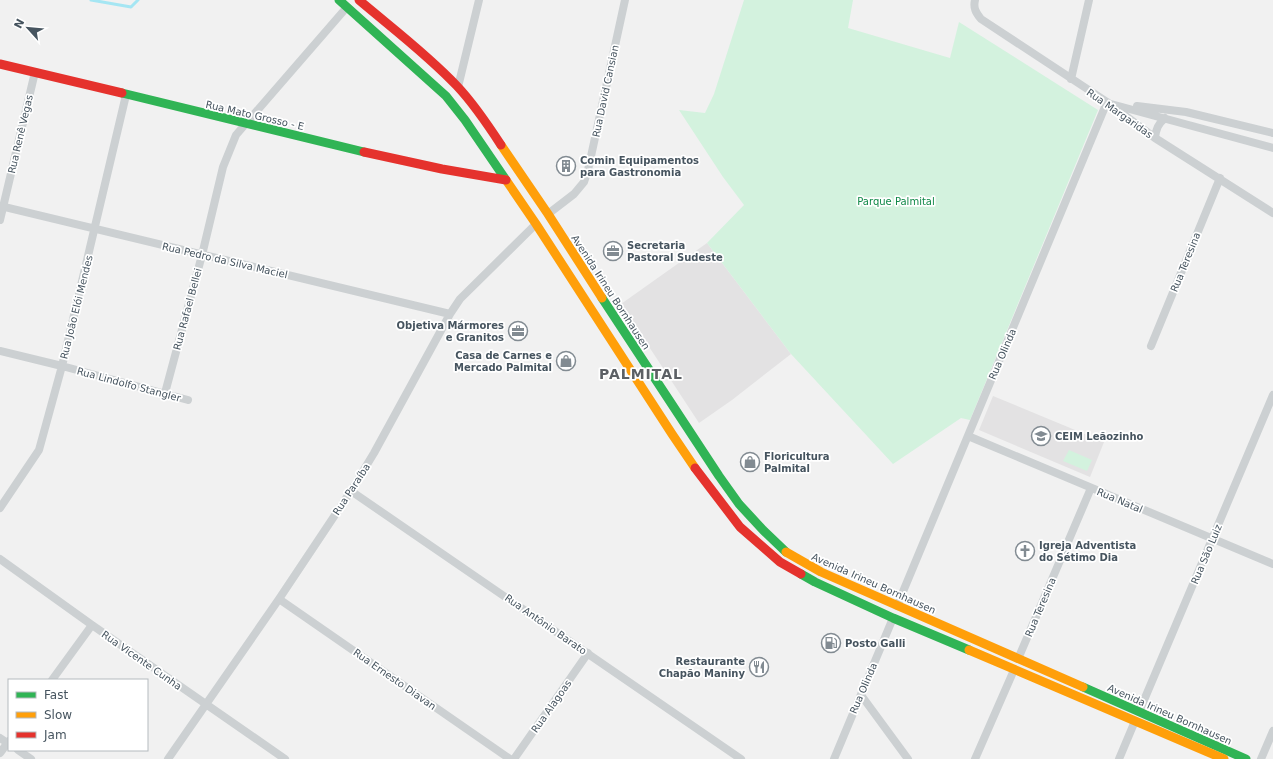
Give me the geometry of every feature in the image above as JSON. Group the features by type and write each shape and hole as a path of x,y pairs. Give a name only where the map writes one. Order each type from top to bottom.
{"main road":[{"name":"Avenida Irineu Bornhausen","path":"339,0 350,3 446,96 465,120 536,224 672,434 709,487 740,527 780,562 800,575 893,618 1224,759"},
{"name":"Avenida Irineu Bornhausen","path":"359,0 441,70 458,87 484,119 548,214 719,476 750,517 787,553 805,564 897,606 1246,759"},
{"name":"Rua Mato Grosso - E","path":"0,64 244,125 426,165 506,180"},
{"path":"506,180 520,173"},
{"path":"893,618 897,606"},
{"path":"1014,670 1018,660"},
{"path":"1135,721 1139,712"}],"street":[{"path":"458,87 479,0"},
{"name":"Rua David Cansian","path":"548,214 574,194 584,182 588,170 625,0"},
{"path":"1071,79 1089,0"},
{"name":"Rua Rafael Bellei","path":"164,393 202,254 223,167 236,135 350,3"},
{"name":"Rua Margaridas","path":"975,3 977,13 981,19 1107,102 1155,138 1273,213"},
{"name":"Rua Renê Vegas","path":"0,220 34,72"},
{"name":"Rua João Elói Mendes","path":"0,508 39,450 62,366 126,95"},
{"path":"1107,102 1273,148"},
{"path":"1107,102 1186,112 1273,134"},
{"name":"Rua Olinda","path":"897,606 1107,102"},
{"path":"1155,138 1156,130 1165,118"},
{"name":"Rua Teresina","path":"1151,346 1220,178"},
{"name":"Rua Pedro da Silva Maciel","path":"2,207 450,314"},
{"name":"Rua Paraíba","path":"168,759 279,599 351,491 374,453 450,314 460,299 536,224"},
{"name":"Rua Lindolfo Stangler","path":"0,351 188,400"},
{"name":"Rua São Luiz","path":"1139,712 1273,395"},
{"name":"Rua Natal","path":"968,436 1273,564"},
{"name":"Rua Teresina","path":"1018,660 1091,488"},
{"name":"Rua Antônio Barato","path":"351,491 741,759"},
{"name":"Rua Vicente Cunha","path":"0,559 92,626 285,759"},
{"name":"Rua Ernesto Diavan","path":"279,599 510,759"},
{"name":"Rua Olinda","path":"834,759 893,618"},
{"path":"53,679 92,626"},
{"name":"Rua Alagoas","path":"514,759 588,653"},
{"path":"975,759 1014,670"},
{"path":"861,695 908,759"},
{"path":"1118,759 1135,721"},
{"path":"1261,759 1273,731"},
{"path":"0,738 8,742 0,753"},
{"path":"19,751 31,759"}],"shaded area":[{"path":"707,243 791,354 732,400 699,423 621,304"},
{"name":"CEIM Leãozinho","path":"993,396 1104,442 1090,477 979,430"}],"green space":[{"name":"Parque Palmital","path":"744,0 853,0 848,28 950,58 959,22 1098,110 970,420 961,418 893,464 791,354 707,243 744,205 723,177 679,110 705,113 714,94"},
{"path":"1069,450 1092,460 1087,471 1063,461"}],"waterway":[{"path":"91,0 131,7 138,0"}],"traffic: fast":[{"path":"339,0 446,96 465,120 506,180"},
{"path":"122,93 364,152"},
{"path":"602,298 739,504 786,552"},
{"path":"801,574 893,618 969,650"},
{"path":"1083,687 1246,759"}],"traffic: slow":[{"path":"501,145 548,214 602,298"},
{"path":"506,180 695,468"},
{"path":"786,552 821,572 1083,687"},
{"path":"969,650 1224,759"}],"traffic: jam":[{"path":"359,0 446,75 475,107 501,145"},
{"path":"0,64 122,93"},
{"path":"364,152 442,169 506,180"},
{"path":"695,468 740,527 780,562 801,574"}],"place":[{"name":"Comin Equipamentos para Gastronomia","path":"566,166"},
{"name":"Secretaria Pastoral Sudeste","path":"613,251"},
{"name":"Objetiva Mármores e Granitos","path":"518,331"},
{"name":"Casa de Carnes e Mercado Palmital","path":"566,361"},
{"name":"CEIM Leãozinho","path":"1041,436"},
{"name":"Floricultura Palmital","path":"750,462"},
{"name":"Igreja Adventista do Sétimo Dia","path":"1025,551"},
{"name":"Posto Galli","path":"831,643"},
{"name":"Restaurante Chapão Maniny","path":"759,667"}],"district":[{"name":"PALMITAL","path":"641,374"}]}
